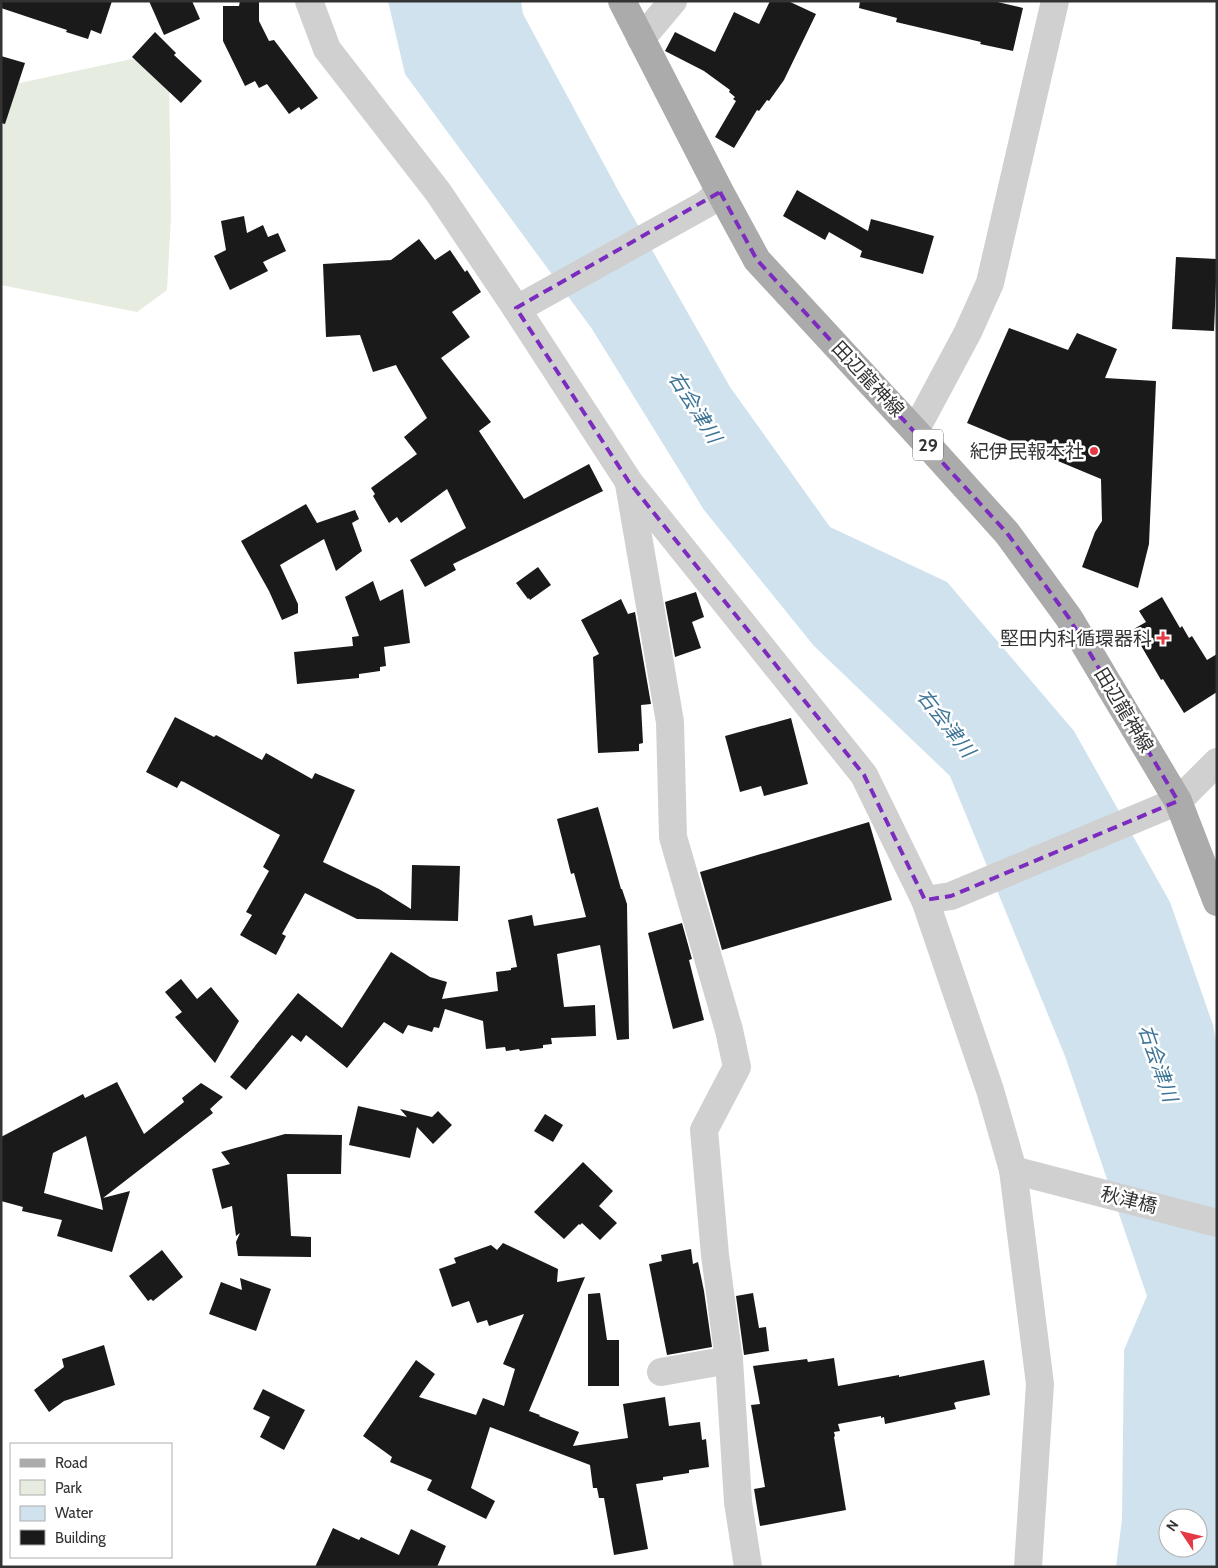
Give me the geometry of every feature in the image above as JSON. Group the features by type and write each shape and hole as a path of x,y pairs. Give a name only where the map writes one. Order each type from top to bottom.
{"main road":[{"name":"田辺龍神線","path":"622,1 713,198 757,260 1007,533 1069,618 1169,805 1217,902"}],"street":[{"path":"308,1 327,49 438,192 521,306 629,482 864,775 938,898 1013,1170 1040,1384 1028,1567"},
{"path":"641,39 673,1"},
{"path":"915,431 968,332 990,283 1055,1"},
{"path":"521,306 713,198"},
{"path":"629,482 670,722 673,837 729,1030 737,1067 704,1130 715,1255 729,1360 738,1502 748,1567"},
{"path":"938,898 1169,805 1217,762"},
{"name":"秋津橋","path":"1013,1170 1217,1223"},
{"path":"661,1372 729,1360"}],"highlighted area":[{"path":"720,192 757,260 1007,533 1069,618 1178,801 951,896 925,900 864,775 629,482 516,308"}],"green space":[{"path":"132,59 169,75 171,216 167,290 137,312 1,285 1,87"}],"water":[{"name":"右会津川","path":"388,1 521,1 523,14 619,192 730,387 830,527 947,582 1074,731 1170,902 1213,1025 1217,1047 1217,1567 1116,1567 1122,1519 1124,1350 1147,1296 1065,1056 950,776 814,646 704,510 592,329 405,74"}],"building":[{"path":"1,1 112,1 101,34 91,30 88,39 1,8"},
{"path":"149,1 192,1 200,19 164,35"},
{"path":"240,1 259,1 259,21 269,41 274,40 318,98 301,110 299,107 289,114 267,84 259,88 255,81 245,86 223,41 223,6 239,6"},
{"path":"770,1 788,1 816,14 784,80 769,101 767,100 759,111 757,110 734,148 715,137 736,101 733,99 735,97 729,92 730,90 704,71 665,51 675,32 715,52 734,12 759,24"},
{"path":"860,1 993,1 1023,8 1013,51 896,22 897,18 859,8"},
{"path":"155,32 176,53 174,55 202,81 181,103 132,57"},
{"path":"1,56 25,63 5,124 1,123"},
{"path":"797,190 868,231 871,219 934,236 923,274 860,257 862,251 829,232 825,240 783,216"},
{"path":"244,216 247,233 263,225 268,237 278,233 286,251 263,262 268,271 230,290 214,256 226,250 221,221"},
{"path":"419,239 435,260 450,250 465,272 467,270 481,292 452,312 470,337 441,358 491,422 479,431 524,499 589,464 603,491 453,564 456,570 425,587 410,560 466,528 447,489 401,523 397,517 389,523 373,496 375,494 371,488 417,454 404,437 427,418 396,365 373,372 360,335 326,337 323,264 391,260"},
{"path":"1176,257 1217,259 1214,331 1172,329"},
{"name":"紀伊民報本社","path":"1009,328 1068,350 1077,333 1117,349 1105,378 1156,381 1149,544 1138,588 1082,567 1095,532 1102,521 1101,479 967,423"},
{"path":"306,504 317,523 355,510 359,519 352,523 362,551 336,571 324,539 280,565 298,604 298,613 282,620 269,591 241,541"},
{"path":"538,567 551,585 530,600 516,583"},
{"path":"373,581 380,601 403,589 410,643 384,647 386,666 380,667 380,671 359,674 359,678 297,684 294,652 353,646 352,637 359,636 345,597"},
{"path":"696,592 704,617 692,622 701,648 675,657 665,602"},
{"name":"堅田内科循環器科","path":"1162,597 1180,628 1182,626 1189,638 1192,636 1207,660 1217,654 1217,692 1184,713 1163,679 1161,680 1132,630 1146,622 1139,611"},
{"path":"621,599 628,614 635,612 651,704 641,705 643,743 639,744 639,751 598,753 593,657 599,654 581,620"},
{"path":"175,717 214,737 216,735 262,760 266,753 312,779 315,773 355,790 323,862 379,889 411,909 412,865 460,866 458,921 357,919 305,893 282,934 286,936 276,955 240,935 252,915 246,912 269,871 263,867 280,835 184,782 181,781 177,788 146,772"},
{"path":"791,718 808,784 764,796 761,786 740,792 725,736"},
{"path":"598,807 627,904 629,1039 617,1040 600,945 557,954 564,1007 595,1005 596,1036 551,1038 552,1044 543,1045 543,1048 520,1051 519,1049 506,1051 505,1047 486,1049 483,1021 445,1009 439,1028 434,1027 432,1032 408,1025 403,1034 384,1022 347,1068 306,1035 301,1042 292,1035 246,1090 230,1077 298,993 342,1028 391,952 430,977 447,982 442,999 498,991 496,972 511,970 511,968 517,967 508,920 532,915 534,926 586,917 574,873 571,874 557,819"},
{"path":"869,822 892,900 722,950 700,872"},
{"path":"682,923 692,959 689,960 704,1020 673,1029 648,933"},
{"path":"181,979 197,999 211,987 239,1021 215,1063 175,1017 182,1012 165,992"},
{"path":"117,1082 144,1134 184,1102 182,1098 201,1083 223,1097 210,1109 213,1113 103,1198 130,1191 112,1252 57,1236 62,1220 22,1211 23,1207 1,1201 1,1137 83,1094 85,1098","holes":["86,1136 103,1210 44,1193 53,1153"]},
{"path":"358,1106 407,1117 400,1109 432,1117 438,1111 452,1125 433,1144 417,1127 410,1158 349,1145"},
{"path":"545,1114 563,1125 553,1142 534,1131"},
{"path":"285,1134 342,1135 341,1174 287,1174 291,1236 311,1237 311,1257 238,1256 236,1242 240,1233 236,1236 232,1206 222,1209 212,1169 230,1164 221,1152"},
{"path":"583,1162 613,1191 599,1206 617,1223 600,1240 582,1223 564,1239 534,1212"},
{"path":"503,1243 558,1269 557,1282 585,1277 529,1411 579,1432 573,1446 628,1438 623,1404 665,1397 669,1426 700,1422 702,1440 706,1439 709,1467 689,1470 689,1473 663,1477 663,1480 636,1484 648,1549 614,1555 604,1498 599,1498 597,1488 593,1488 590,1465 490,1427 471,1488 495,1501 486,1519 427,1490 432,1480 390,1462 392,1457 363,1436 416,1360 435,1374 419,1397 476,1415 483,1398 504,1406 515,1369 503,1364 524,1314 489,1326 487,1320 477,1323 469,1301 452,1307 439,1269 456,1263 454,1258 491,1245 497,1250"},
{"path":"691,1249 693,1264 698,1262 712,1347 667,1355 649,1264 662,1261 661,1255"},
{"path":"162,1250 183,1277 153,1301 151,1299 148,1301 129,1276"},
{"path":"240,1278 271,1289 256,1331 209,1314 221,1282 242,1290"},
{"path":"600,1293 607,1340 619,1340 619,1386 588,1386 588,1294"},
{"path":"753,1293 759,1328 766,1327 769,1351 744,1355 736,1296"},
{"path":"104,1345 115,1385 64,1401 49,1412 34,1390 64,1367 62,1359"},
{"path":"834,1358 838,1386 899,1375 899,1377 984,1360 990,1395 956,1402 954,1403 956,1409 885,1424 884,1417 881,1418 881,1416 838,1424 840,1431 834,1432 834,1437 846,1510 760,1526 754,1489 765,1487 751,1405 760,1404 753,1366 807,1359 808,1362"},
{"path":"263,1389 305,1410 284,1450 260,1437 270,1417 253,1409"},
{"path":"333,1528 359,1540 361,1537 399,1555 411,1529 446,1546 437,1567 315,1567"}],"place":[{"name":"紀伊民報本社","path":"1094,451"},
{"name":"堅田内科循環器科","path":"1163,638"}]}
